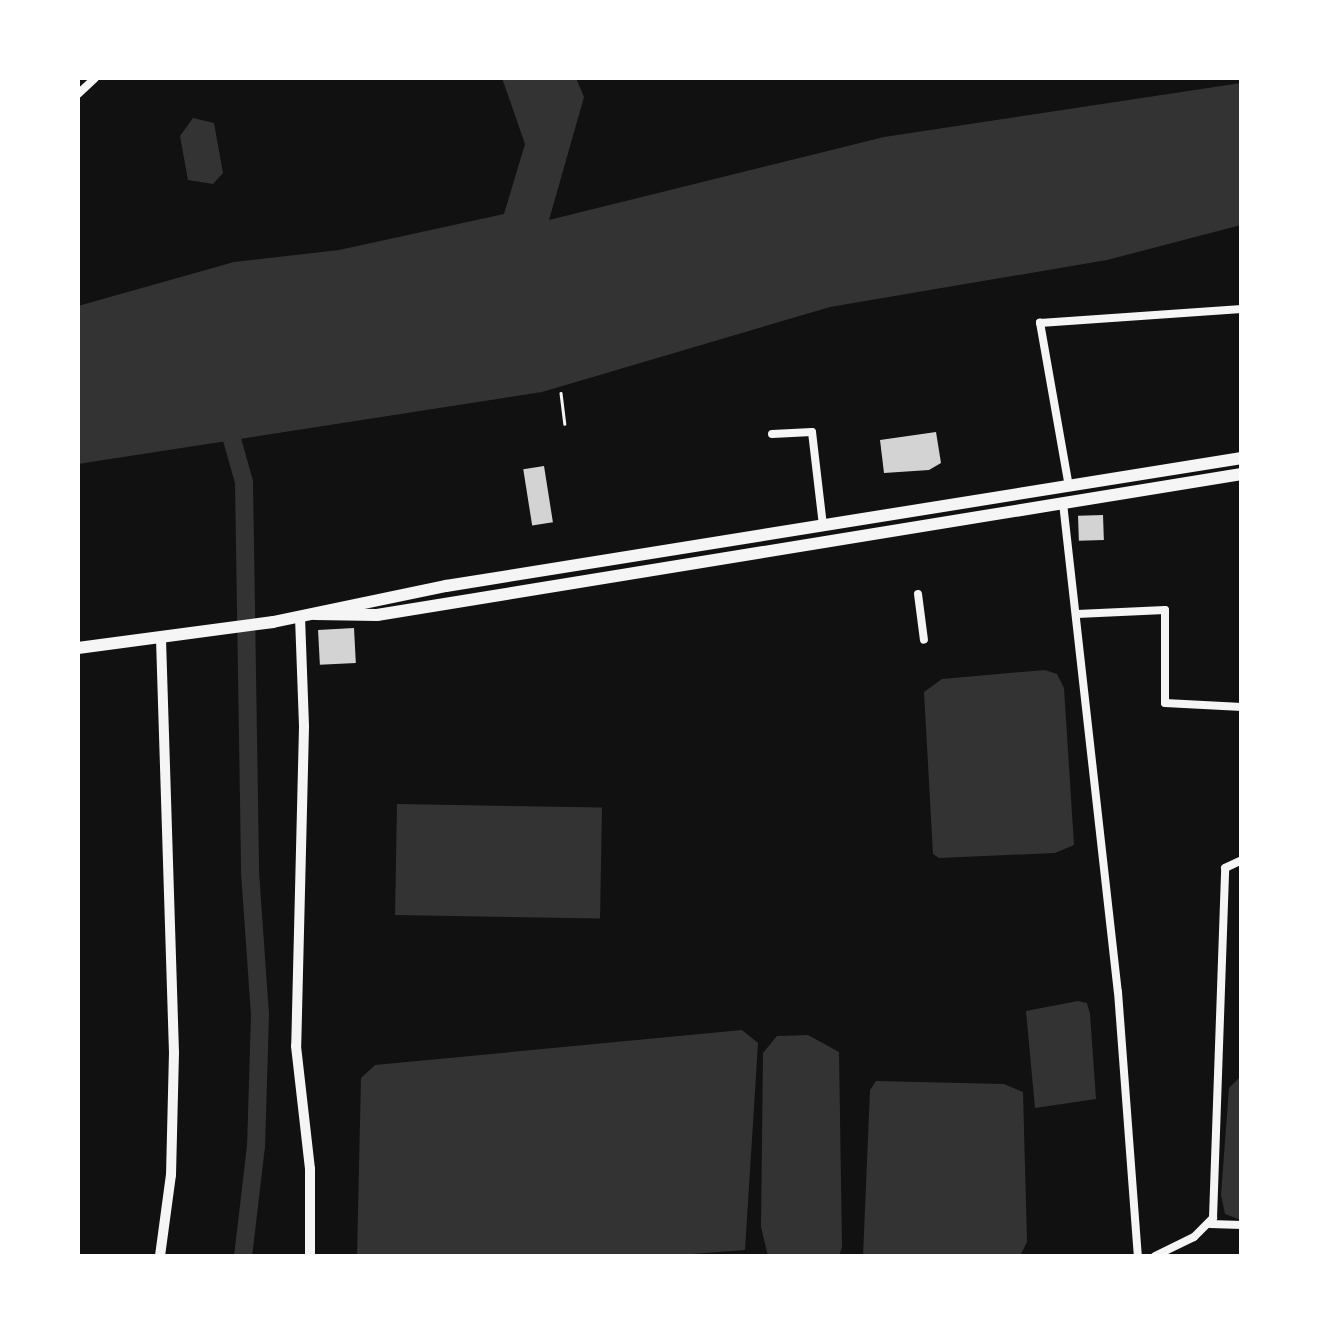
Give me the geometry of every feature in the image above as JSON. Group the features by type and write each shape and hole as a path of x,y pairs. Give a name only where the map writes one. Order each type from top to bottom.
{"main road":[{"path":"78,648 273,622 446,586 1242,458"},
{"path":"315,614 377,615 1242,474"}],"street":[{"path":"78,94 94,78"},
{"path":"1069,486 1040,322 1242,309"},
{"path":"772,434 812,432 822,526"},
{"path":"1064,503 1138,1256"},
{"path":"918,594 924,640"},
{"path":"1077,614 1165,610 1165,704 1242,707"},
{"path":"300,617 304,727 296,1046 310,1169 310,1256"},
{"path":"160,1256 171,1175 174,1053 167,638"},
{"path":"1210,1224 1225,868 1242,860"},
{"path":"1155,1256 1210,1224 1242,1225"}],"path":[{"path":"561,392 565,424"}],"shaded area":[{"path":"502,78 576,78 584,97 549,220 884,137 1241,83 1241,225 1107,260 830,307 542,392 78,464 78,306 234,262 339,250 504,214 525,144"},
{"path":"193,118 214,123 223,173 213,184 188,180 180,136"},
{"path":"1045,670 1057,674 1064,688 1074,845 1055,853 939,858 933,854 924,692 942,679"},
{"path":"397,804 602,808 600,919 395,915"},
{"path":"1078,1001 1087,1003 1090,1014 1096,1099 1035,1108 1026,1011"},
{"path":"742,1030 758,1043 745,1250 666,1256 357,1256 361,1078 375,1065"},
{"path":"808,1035 839,1052 842,1247 839,1256 768,1256 761,1227 763,1053 777,1036"},
{"path":"1242,1076 1241,1220 1225,1214 1221,1195 1229,1088"},
{"path":"876,1081 1004,1084 1023,1092 1027,1242 1021,1254 863,1256 870,1090"}],"building":[{"path":"936,432 941,463 929,470 884,473 880,440"},
{"path":"544,466 553,522 532,526 523,469"},
{"path":"1103,515 1104,540 1079,541 1078,516"},
{"path":"354,628 356,663 320,665 318,630"}],"waterway":[{"path":"226,418 244,482 250,872 260,1014 256,1146 243,1256"}]}
